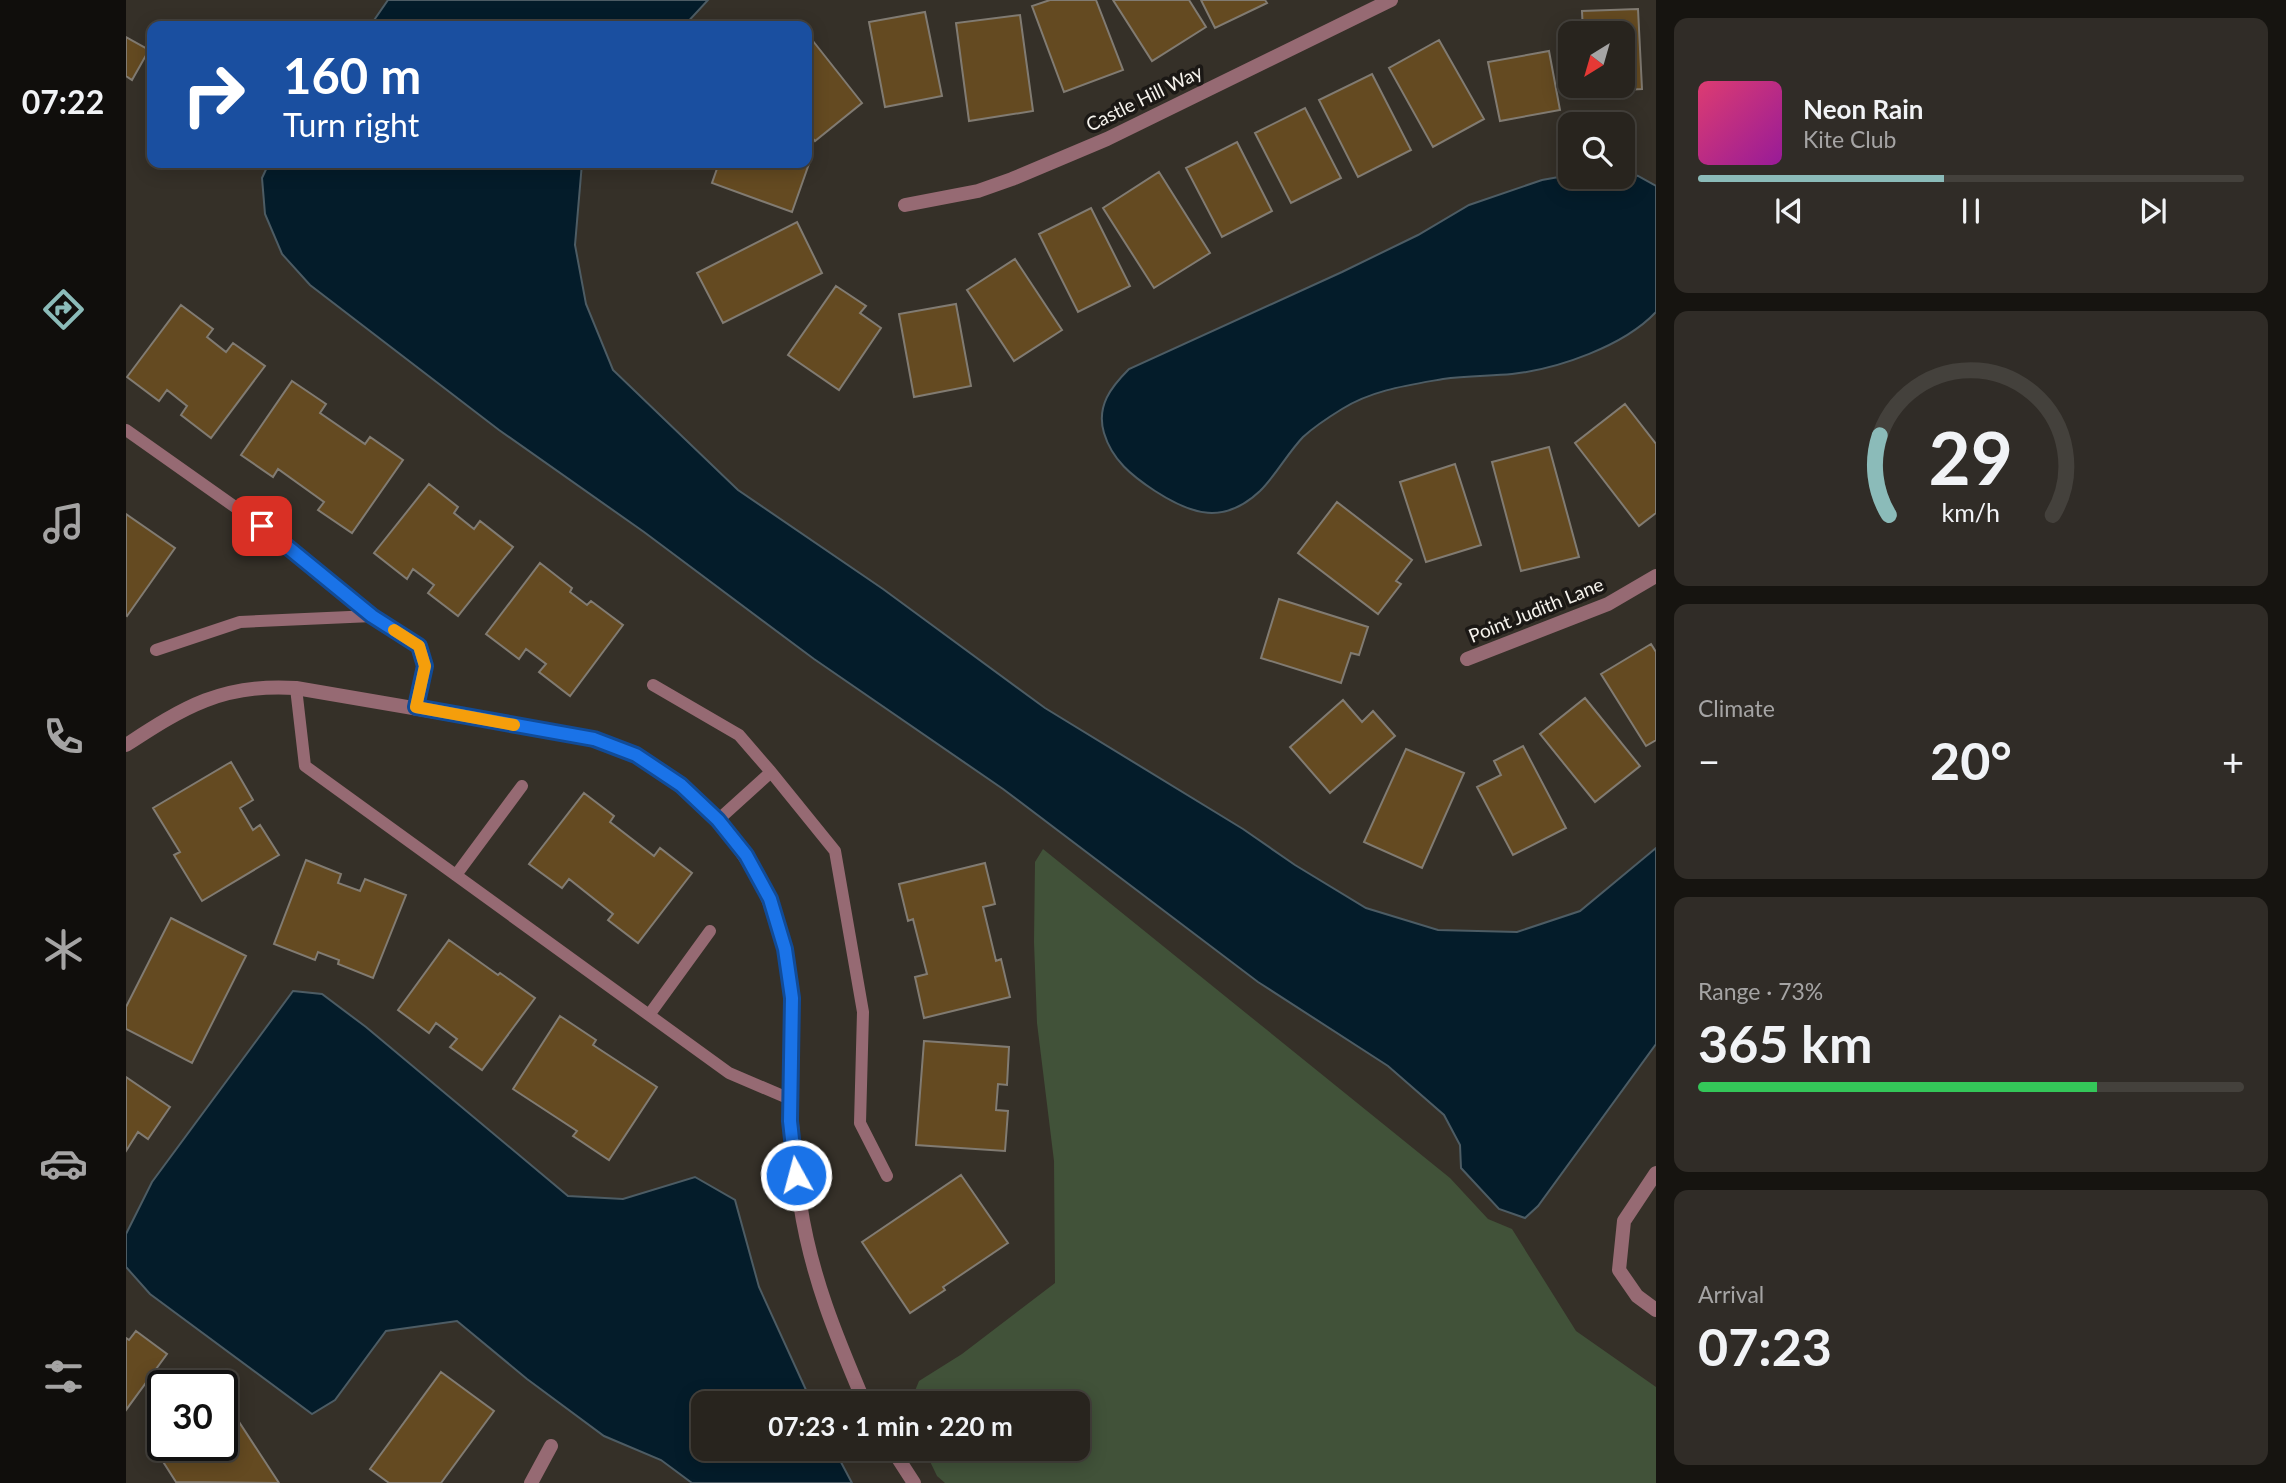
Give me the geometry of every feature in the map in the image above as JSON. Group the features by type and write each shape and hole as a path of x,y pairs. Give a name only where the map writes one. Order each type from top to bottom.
{"street":[{"name":"Castle Hill Way","path":"905,205 978,191 1072,154 1391,0"},
{"name":"Point Judith Lane","path":"1466,659 1608,604 1656,576"},
{"path":"126,746 194,703 232,691 275,686 416,707 594,739 636,755 681,785 718,820 746,855 770,899 785,949 792,998 790,1099 800,1202 811,1268 835,1335 859,1391"},
{"path":"1656,1173 1624,1221 1619,1270 1637,1296 1656,1310"},
{"path":"531,1483 551,1446"},
{"path":"900,1461 914,1483"}],"lane":[{"path":"126,429 262,526 372,616 419,646 425,666 416,707"},
{"path":"156,649 240,622 372,616"},
{"path":"653,685 739,735 835,851 863,1012 860,1123 887,1176"},
{"path":"296,688 305,766 729,1073 790,1099"},
{"path":"718,820 771,772"},
{"path":"456,875 522,786"},
{"path":"649,1016 710,931"}],"green space":[{"path":"1043,849 1450,1178 1488,1219 1512,1229 1576,1331 1656,1387 1656,1483 945,1483 937,1476 930,1461 1090,1461 1090,1391 915,1391 919,1381 962,1354 1055,1283 1054,1161 1037,1023 1035,862"}],"water":[{"path":"388,0 708,0 689,21 373,21"},
{"path":"267,168 582,168 575,245 586,304 613,370 738,490 883,589 1045,708 1366,908 1438,930 1517,932 1580,911 1656,848 1656,1044 1538,1206 1525,1218 1499,1209 1461,1168 1460,1145 1444,1115 1388,1066 1258,982 1003,789 814,659 644,532 499,430 310,285 282,254 265,214 262,178"},
{"path":"1635,175 1656,186 1656,312 1626,335 1589,354 1549,367 1512,374 1443,379 1366,397 1342,409 1303,437 1260,491 1247,502 1221,512 1195,511 1169,499 1131,473 1112,451 1104,433 1102,414 1111,390 1129,369 1342,272 1418,235 1469,205 1558,177 1558,189 1635,189"},
{"path":"293,991 322,994 366,1027 568,1196 623,1199 695,1177 735,1200 759,1287 807,1391 691,1391 691,1461 840,1461 852,1483 692,1483 661,1460 604,1436 527,1379 457,1321 386,1331 335,1400 312,1414 150,1294 126,1267 126,1234 152,1182"}],"building":[{"path":"1050,0 1096,0 1123,70 1064,92 1032,6"},
{"path":"1113,0 1189,0 1206,27 1152,61"},
{"path":"1201,0 1265,0 1267,3 1215,28"},
{"path":"1638,9 1642,89 1635,89 1635,21 1582,21 1582,11"},
{"path":"925,12 942,96 885,107 869,22"},
{"path":"1020,15 1033,111 969,121 956,23"},
{"path":"126,37 147,49 147,54 132,80 126,76"},
{"path":"812,40 862,103 815,141 812,137"},
{"path":"1439,40 1484,119 1433,147 1389,68"},
{"path":"1549,51 1560,110 1500,121 1488,62"},
{"path":"1372,74 1411,150 1358,177 1319,100"},
{"path":"1305,108 1341,178 1291,203 1255,133"},
{"path":"1237,142 1272,211 1222,237 1186,168"},
{"path":"717,168 807,168 792,212 712,183"},
{"path":"1159,172 1210,253 1154,288 1103,208"},
{"path":"1091,208 1130,286 1078,312 1039,234"},
{"path":"797,222 822,273 723,323 697,273"},
{"path":"1015,259 1062,330 1014,361 967,290"},
{"path":"836,286 866,306 860,313 881,328 839,390 788,355"},
{"path":"956,304 971,386 914,397 899,314"},
{"path":"181,305 213,329 207,337 226,352 233,343 265,366 211,438 181,415 187,406 167,390 159,401 127,377"},
{"path":"292,381 326,404 320,413 365,444 370,437 403,460 352,533 318,510 324,502 278,469 273,477 241,455"},
{"path":"1625,404 1656,444 1656,513 1639,526 1575,443"},
{"path":"1549,447 1579,557 1521,571 1492,462"},
{"path":"1455,464 1481,545 1426,562 1400,482"},
{"path":"429,484 458,507 454,513 474,529 480,521 513,547 458,616 428,593 434,585 413,569 407,579 374,553"},
{"path":"1337,502 1412,560 1396,581 1401,584 1378,614 1298,553"},
{"path":"126,514 175,548 127,616 126,615"},
{"path":"540,563 572,588 570,592 587,605 591,601 623,625 570,696 539,672 546,664 526,649 519,659 486,634"},
{"path":"1279,599 1368,627 1359,655 1351,653 1341,683 1261,658"},
{"path":"1651,644 1656,652 1656,740 1646,746 1601,674"},
{"path":"1585,698 1640,766 1595,802 1540,734"},
{"path":"1343,700 1362,722 1373,711 1395,736 1330,793 1290,747"},
{"path":"1523,746 1566,828 1513,855 1477,787 1501,775 1494,761"},
{"path":"1406,749 1464,773 1422,868 1364,842"},
{"path":"231,762 253,800 240,808 253,830 260,825 279,855 202,901 174,855 180,852 153,808"},
{"path":"584,793 614,816 610,822 654,856 660,848 692,873 638,943 608,920 613,914 569,879 562,888 529,864"},
{"path":"306,860 341,874 338,883 360,891 365,879 406,895 373,978 338,964 339,960 318,952 315,960 274,944"},
{"path":"985,863 995,904 983,907 996,961 1001,959 1010,997 924,1018 915,977 927,974 913,919 908,921 899,884"},
{"path":"171,918 246,956 192,1063 126,1029 126,1007"},
{"path":"449,940 535,998 482,1070 450,1047 457,1039 436,1023 429,1033 398,1010"},
{"path":"560,1016 596,1040 593,1045 657,1087 609,1160 573,1136 577,1131 513,1089"},
{"path":"924,1041 1009,1047 1007,1085 998,1084 996,1110 1008,1111 1005,1151 916,1145"},
{"path":"126,1077 170,1107 148,1139 138,1132 126,1151"},
{"path":"961,1175 1008,1243 910,1313 862,1242"},
{"path":"136,1331 167,1354 155,1370 147,1370 147,1381 126,1410 126,1338 129,1340"},
{"path":"441,1372 494,1411 441,1483 389,1483 370,1469"},
{"path":"238,1420 279,1483 176,1482 163,1461 238,1461"}],"slow traffic":[{"path":"394,630 419,646 425,666 416,707 514,725"}],"route":[{"path":"262,526 372,616 419,646 425,666 416,707 594,739 636,755 681,785 718,820 746,855 770,899 785,949 792,998 790,1121 796,1175"}]}
